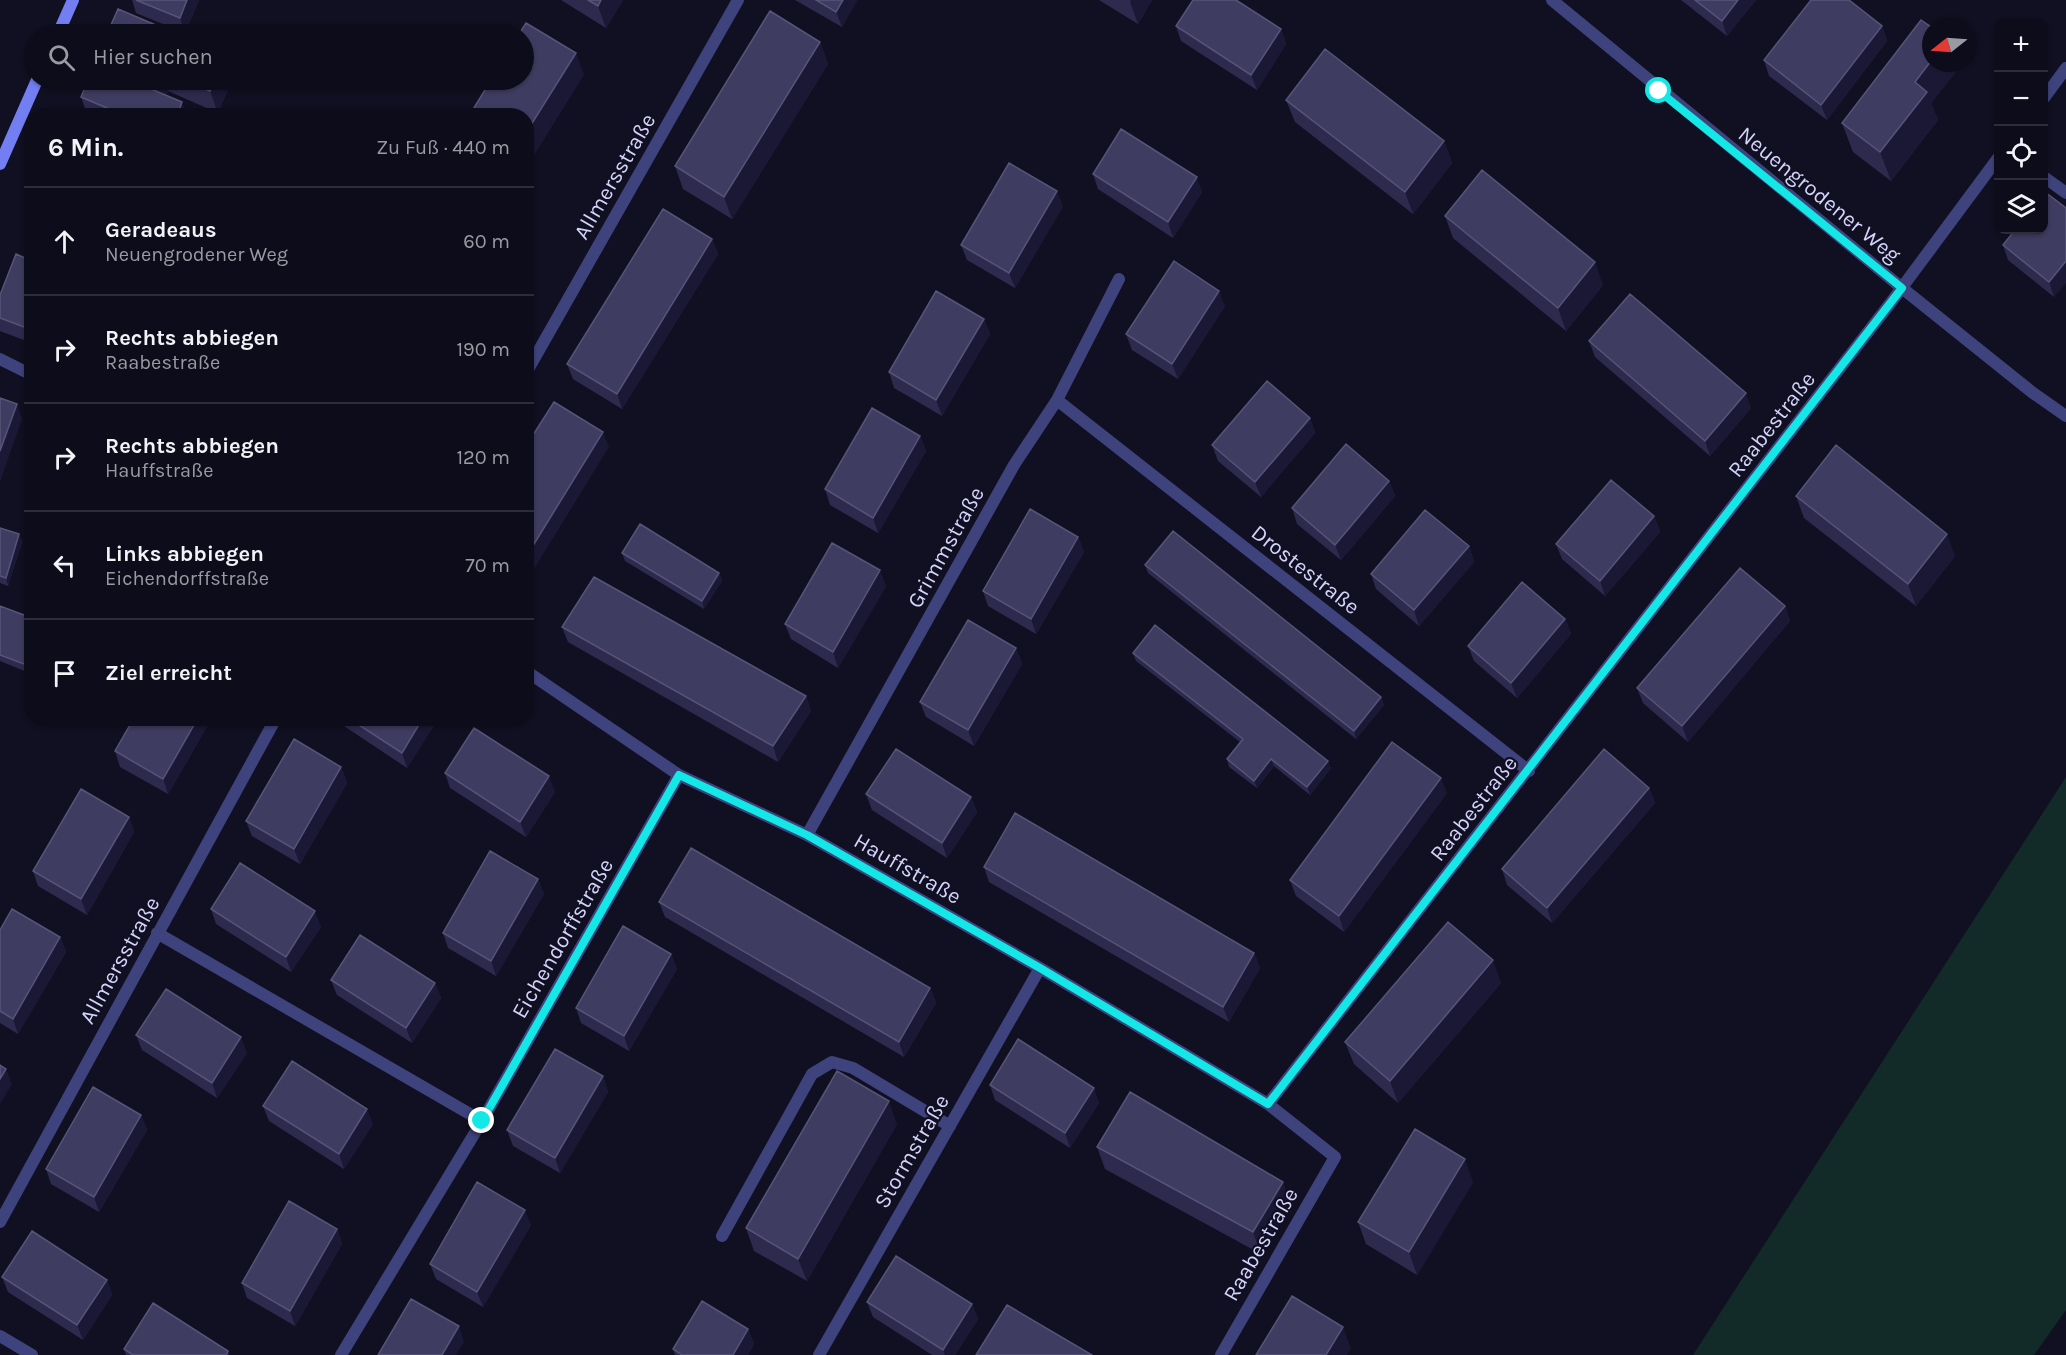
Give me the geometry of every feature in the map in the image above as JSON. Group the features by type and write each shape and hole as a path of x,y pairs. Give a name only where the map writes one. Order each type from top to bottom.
{"main road":[{"path":"62,24 73,0"},
{"path":"25,108 33,90"},
{"path":"0,164 24,111"}],"street":[{"name":"Allmersstraße","path":"534,359 738,0"},
{"name":"Neuengrodener Weg","path":"1552,0 1902,288 2033,393 2066,416"},
{"path":"2048,91 2066,68"},
{"name":"Raabestraße","path":"1221,1355 1335,1156 1268,1104 1902,288 1994,163"},
{"path":"2047,180 2066,193"},
{"name":"Grimmstraße","path":"807,835 1014,465 1057,400 1119,279"},
{"path":"0,359 24,371"},
{"name":"Drostestraße","path":"1057,400 1529,771"},
{"name":"Hauffstraße","path":"534,676 679,775 807,835 1040,968 1268,1104"},
{"name":"Allmersstraße","path":"0,1222 272,726"},
{"name":"Eichendorffstraße","path":"341,1355 482,1121 679,775"},
{"path":"157,933 482,1121"},
{"name":"Stormstraße","path":"819,1355 1040,968"},
{"path":"722,1236 812,1074 832,1062 853,1068 950,1126"},
{"path":"0,1336 32,1355"}],"green space":[{"path":"2066,777 2066,1310 2034,1355 1693,1355"}],"building":[{"path":"136,0 187,0 180,18"},
{"path":"588,0 601,0 598,6"},
{"path":"816,0 843,0 836,12"},
{"path":"1193,0 1236,0 1281,29 1251,75 1176,26"},
{"path":"1695,0 1738,0 1722,21"},
{"path":"1811,0 1849,0 1882,26 1821,105 1764,60"},
{"path":"118,9 153,24 111,24"},
{"path":"770,11 820,42 724,197 675,166"},
{"path":"1922,21 1923,72 1915,82 1927,92 1880,152 1842,123"},
{"path":"534,28 576,53 534,120 534,108 474,108 485,90 534,90"},
{"path":"1325,49 1444,141 1405,192 1286,100"},
{"path":"84,90 153,90 182,102 180,108 107,108 81,97"},
{"path":"1121,129 1197,177 1168,222 1093,174"},
{"path":"1009,163 1057,191 1009,273 961,245"},
{"path":"1482,170 1595,262 1558,308 1445,216"},
{"path":"2048,194 2066,208 2066,261 2049,282 2003,245 2012,234 2048,234"},
{"path":"663,209 712,239 617,394 567,364"},
{"path":"16,254 24,258 24,327 0,318 0,295"},
{"path":"1174,261 1219,291 1172,364 1126,334"},
{"path":"936,291 984,319 936,400 889,372"},
{"path":"1630,294 1746,393 1705,441 1589,341"},
{"path":"1267,381 1310,418 1255,482 1212,445"},
{"path":"0,398 17,404 0,451"},
{"path":"554,402 603,432 534,544 534,433"},
{"path":"872,408 920,436 873,518 825,489"},
{"path":"1346,444 1389,481 1335,545 1292,508"},
{"path":"1836,445 1947,534 1908,584 1796,496"},
{"path":"1611,480 1654,516 1600,581 1556,544"},
{"path":"1030,509 1078,537 1031,619 983,591"},
{"path":"1425,510 1469,546 1414,610 1371,574"},
{"path":"640,524 719,573 702,601 622,553"},
{"path":"0,528 19,534 6,578 0,576"},
{"path":"1173,531 1381,697 1354,731 1145,565"},
{"path":"832,543 880,570 833,652 785,624"},
{"path":"1740,568 1785,606 1682,726 1637,688"},
{"path":"594,577 806,696 773,746 562,627"},
{"path":"1522,582 1565,619 1511,683 1468,646"},
{"path":"0,606 24,615 24,664 0,655"},
{"path":"968,620 1016,648 968,730 920,702"},
{"path":"1155,625 1328,761 1307,787 1271,759 1254,781 1227,759 1243,739 1133,653"},
{"path":"129,726 193,726 163,779 115,751"},
{"path":"360,726 418,726 402,753"},
{"path":"474,728 549,776 520,822 445,773"},
{"path":"294,739 341,767 294,849 246,821"},
{"path":"1392,742 1441,778 1339,916 1290,880"},
{"path":"896,749 971,797 942,843 866,794"},
{"path":"1604,749 1649,788 1547,908 1502,869"},
{"path":"81,789 129,817 81,899 33,871"},
{"path":"1015,813 1254,953 1223,1007 984,867"},
{"path":"691,848 930,988 899,1042 659,902"},
{"path":"490,851 538,879 491,961 443,933"},
{"path":"240,863 315,911 286,957 211,909"},
{"path":"12,909 60,937 13,1019 0,1011 0,930"},
{"path":"1448,922 1493,960 1390,1081 1345,1042"},
{"path":"623,926 671,954 624,1036 576,1008"},
{"path":"360,935 435,983 406,1028 331,980"},
{"path":"166,989 241,1037 212,1083 136,1035"},
{"path":"1018,1039 1094,1088 1065,1133 990,1085"},
{"path":"555,1049 603,1076 555,1158 507,1130"},
{"path":"292,1061 367,1109 339,1154 263,1106"},
{"path":"0,1065 6,1069 0,1079"},
{"path":"837,1071 889,1101 798,1259 746,1228"},
{"path":"93,1087 141,1115 94,1197 46,1169"},
{"path":"1130,1092 1283,1182 1253,1232 1097,1147"},
{"path":"1415,1129 1465,1159 1409,1252 1358,1222"},
{"path":"477,1182 525,1210 477,1292 430,1264"},
{"path":"289,1201 337,1229 290,1311 242,1283"},
{"path":"32,1231 107,1280 77,1325 2,1277"},
{"path":"896,1256 972,1304 943,1350 867,1302"},
{"path":"1292,1296 1343,1327 1326,1355 1256,1355"},
{"path":"411,1299 459,1326 442,1355 378,1355"},
{"path":"702,1301 748,1329 733,1355 682,1355 673,1349"},
{"path":"153,1303 228,1351 226,1355 133,1355 124,1349"},
{"path":"1007,1305 1092,1355 976,1355"}],"route":[{"path":"482,1121 679,775 807,835 1040,968 1268,1104 1902,288 1659,91"}]}
